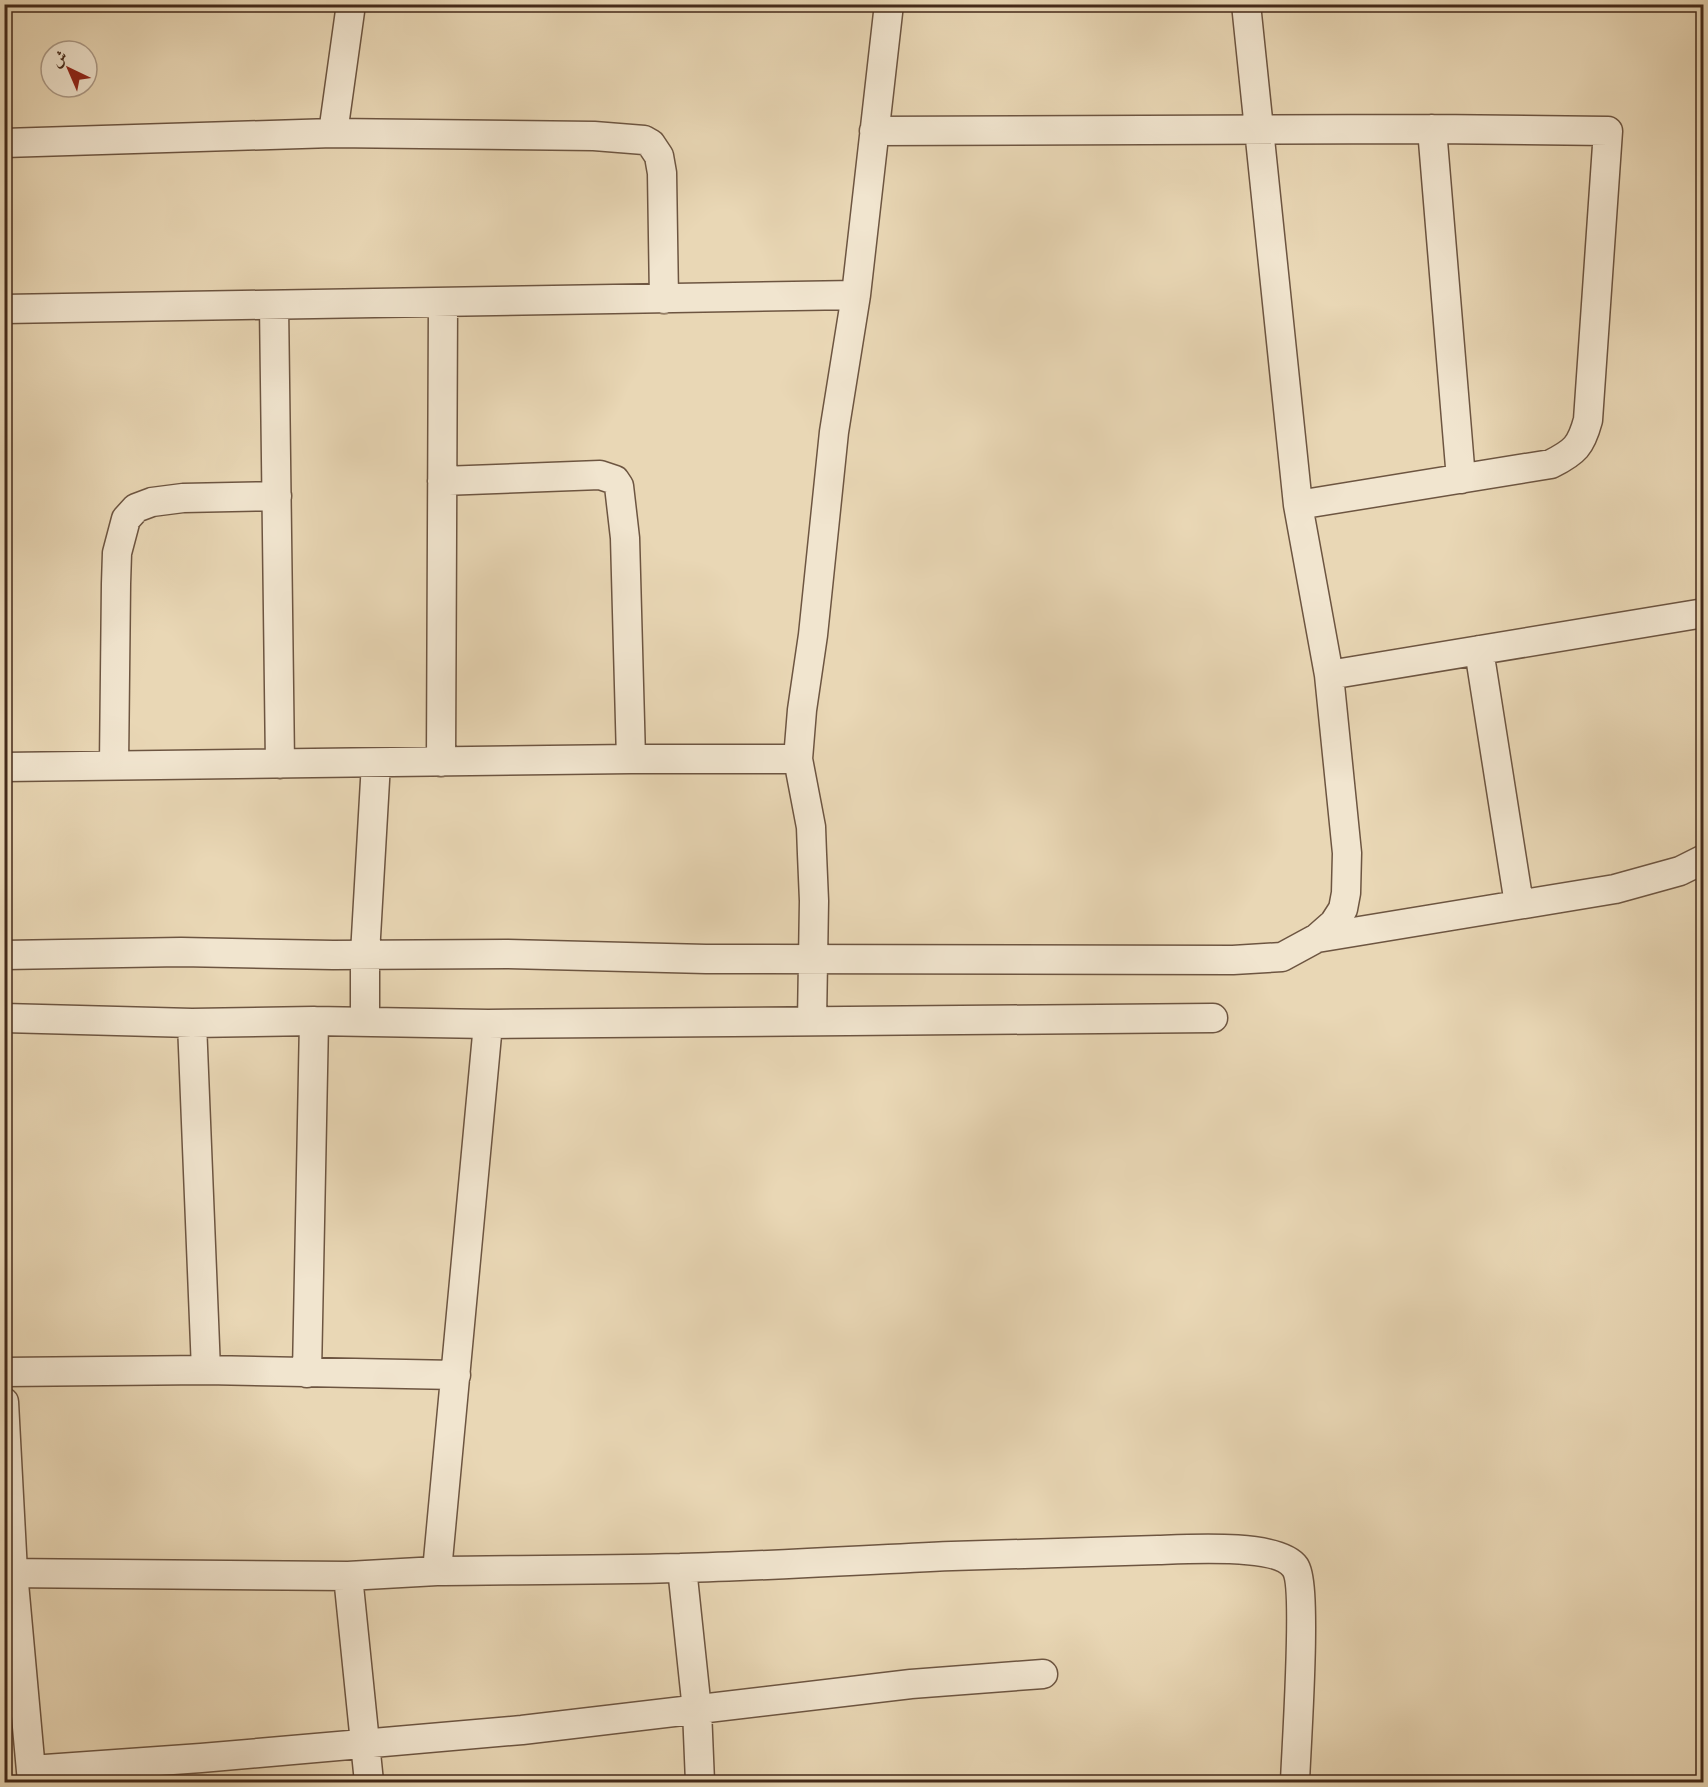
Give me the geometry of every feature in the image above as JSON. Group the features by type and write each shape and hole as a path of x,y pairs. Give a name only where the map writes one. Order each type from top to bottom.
{"street":[{"path":"333,133 351,4"},
{"path":"812,1022 814,901 811,827 798,759 834,432 856,295 889,4"},
{"path":"4,955 181,952 508,954 706,959 1233,960 1282,957 1317,938 1334,923 1342,909 1346,893 1347,853 1329,675 1298,505 1246,4"},
{"path":"874,131 1432,129 1608,131 1588,420 1583,437 1571,454 1551,464 1298,505"},
{"path":"1432,129 1461,479"},
{"path":"4,143 333,133 594,136 644,140 651,144 659,156 662,173 664,299"},
{"path":"4,309 856,295"},
{"path":"441,762 443,303"},
{"path":"274,305 280,764"},
{"path":"442,481 600,475 615,480 619,486 625,547 631,759"},
{"path":"114,765 117,553 126,519 136,508 152,502 183,498 277,496"},
{"path":"1329,675 1704,613"},
{"path":"1479,650 1519,904"},
{"path":"4,767 798,759"},
{"path":"365,1022 365,954 376,763"},
{"path":"1317,938 1615,889 1680,871 1704,859"},
{"path":"4,1018 192,1023 314,1021 488,1024 1213,1018"},
{"path":"307,1372 314,1021"},
{"path":"192,1023 206,1370"},
{"path":"436,1571 488,1024"},
{"path":"4,1372 206,1370 456,1375"},
{"path":"4,1402 9,1573 32,1776 522,1730 911,1684 1043,1674"},
{"path":"9,1573 348,1576 436,1571 682,1568 952,1556 1186,1549 1268,1552 1284,1558 1295,1567 1300,1582 1301,1616 1295,1782"},
{"path":"682,1568 697,1710 700,1782"},
{"path":"348,1576 369,1782"}]}
